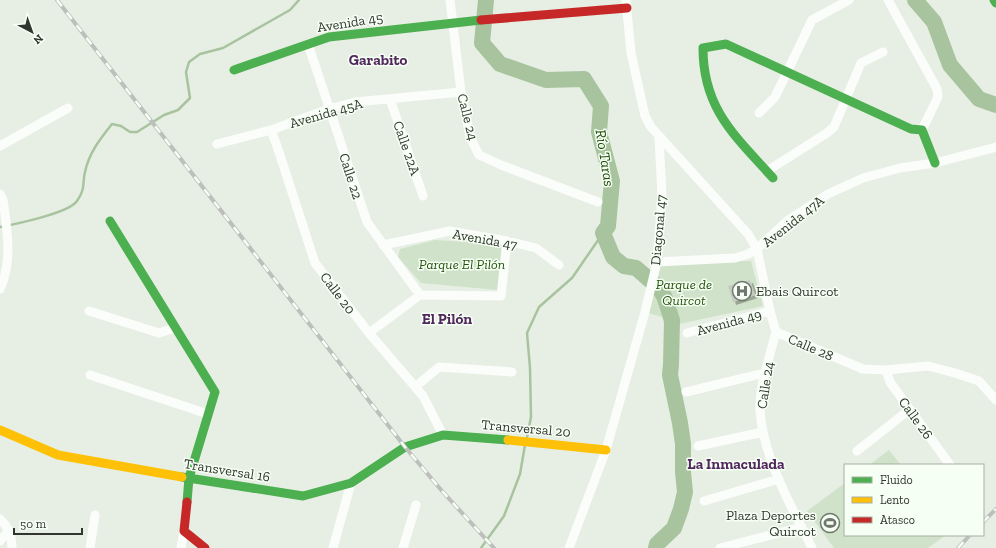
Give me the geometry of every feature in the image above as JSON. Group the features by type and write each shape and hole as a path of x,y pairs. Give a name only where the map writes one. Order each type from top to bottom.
{"main road":[{"name":"Avenida 45","path":"234,70 329,37 627,4"},
{"path":"770,174 722,120 710,96 704,70 703,48 726,44 911,129 922,130 936,163"},
{"path":"110,222 215,392 189,478 184,531 205,548"},
{"name":"Transversal 16","path":"0,430 58,454 189,478 303,496 351,483 406,448 443,435"},
{"name":"Transversal 20","path":"443,435 533,442 606,450"}],"street":[{"name":"Calle 24","path":"450,0 461,92 470,137 479,155 501,165 598,202"},
{"path":"759,113 775,97 812,20 849,0"},
{"path":"888,0 937,90 938,97 922,130"},
{"path":"627,4 631,54 645,116 659,137"},
{"name":"Calle 22","path":"308,44 366,222 420,295"},
{"path":"770,174 828,133 834,127 861,63 883,52"},
{"name":"Avenida 45A","path":"217,144 271,130 329,109 355,102 461,92"},
{"name":"Calle 22A","path":"390,99 423,196"},
{"path":"0,146 68,108"},
{"name":"Calle 20","path":"271,130 316,263 369,333 423,396 443,435"},
{"name":"Calle 28","path":"659,137 748,234 757,249 776,332 863,369 886,370 928,366 955,373 979,381 996,400"},
{"name":"Diagonal 47","path":"569,548 606,450 646,312 657,262 662,195 659,137"},
{"name":"Avenida 47A","path":"657,262 735,258 748,254 757,249 787,221 828,194 863,178 900,168 936,163 996,147"},
{"path":"0,194 3,200 9,243 5,270 0,289"},
{"name":"Avenida 47","path":"383,245 450,232 506,241 536,248 559,265"},
{"path":"369,333 420,295 501,296 506,241"},
{"path":"89,311 159,334 175,328"},
{"name":"Avenida 49","path":"687,332 770,311"},
{"name":"Calle 24","path":"776,332 765,373 759,405 763,432 768,452 779,479 812,548"},
{"path":"415,387 439,367 512,372"},
{"name":"Calle 26","path":"886,370 890,382 949,464"},
{"path":"686,392 765,373"},
{"path":"90,375 208,414"},
{"path":"857,451 909,410"},
{"path":"698,446 763,432"},
{"path":"704,501 779,479"},
{"path":"333,548 351,483"},
{"path":"403,548 416,505"},
{"path":"90,548 95,515"},
{"path":"0,519 9,530 12,539 12,548"},
{"path":"720,548 802,527"},
{"path":"0,541 9,530"},
{"path":"181,548 184,531"}],"green space":[{"name":"Parque El Pilón","path":"435,240 502,244 498,290 421,283 398,257 400,249"},
{"name":"Parque de Quircot","path":"751,261 763,306 665,327 662,317 645,312 657,262"},
{"path":"889,450 900,464 870,464"},
{"name":"Plaza Deportes Quircot","path":"844,484 844,536 945,536 928,548 834,548 807,511"}],"building":[{"name":"Ebais Quircot","path":"750,280 755,295 733,302 728,286"}],"waterway":[{"path":"0,227 53,214 72,205 77,201 82,193 84,176 92,152 112,124 121,126 130,132 137,132 164,115 178,110 190,98 186,72 189,62 200,54 223,48 290,10 299,0"},
{"name":"Río Taras","path":"486,0 482,43 500,64 546,80 584,79 601,106 599,132 612,181 608,226 603,233 613,257 624,266 636,268 659,288 664,296 672,320 670,375 683,444 685,492 674,528 657,544 656,548"},
{"path":"915,0 934,22 950,65 979,99 996,105"},
{"path":"527,437 531,417 530,368 527,333 539,307 572,278 603,233"},
{"path":"481,548 504,516 520,474 525,445"}],"railway":[{"path":"57,0 405,447 442,491 494,548"},
{"path":"984,521 996,509"},
{"path":"958,548 969,536"}],"traffic: fast":[{"path":"234,70 329,37 481,20"},
{"path":"773,178 734,134 715,105 704,69 703,48 726,44 911,129 922,130 935,163"},
{"path":"110,221 215,392 189,478 187,502"},
{"path":"182,477 303,496 351,483 405,447 443,435 508,440"}],"traffic: slow":[{"path":"0,430 58,455 182,477"},
{"path":"508,440 606,450"}],"traffic: jam":[{"path":"481,20 627,8"},
{"path":"187,502 184,531 205,548"}],"place":[{"name":"Ebais Quircot","path":"742,291"},
{"name":"Plaza Deportes Quircot","path":"830,523"}],"district":[{"name":"Garabito","path":"378,60"},
{"name":"El Pilón","path":"447,319"},
{"name":"La Inmaculada","path":"736,464"}]}
